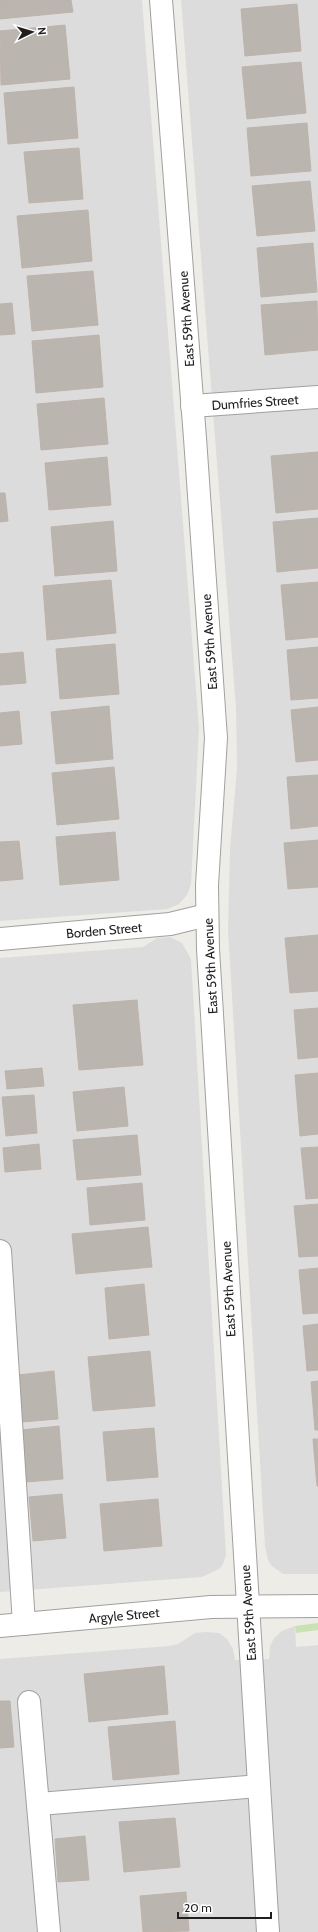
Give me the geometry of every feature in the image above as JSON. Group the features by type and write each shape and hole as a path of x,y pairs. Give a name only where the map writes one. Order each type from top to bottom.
{"street":[{"name":"East 59th Avenue","path":"161,0 216,738 207,885 207,915 216,1088 268,1932"},
{"name":"Dumfries Street","path":"192,406 318,397"},
{"name":"Borden Street","path":"0,939 170,924 207,915"},
{"path":"0,1251 24,1624"},
{"name":"Argyle Street","path":"0,1626 210,1607 318,1606"},
{"path":"29,1702 49,1932"},
{"path":"39,1804 258,1786"}],"shaded area":[{"path":"0,0 142,0 199,728 191,884 187,895 179,904 168,909 0,921"},
{"path":"181,0 318,0 318,1574 283,1574 272,1566 268,1560 265,1546 228,930 230,849 237,768 236,708"},
{"path":"170,937 182,943 191,959 226,1555 223,1564 219,1569 202,1577 0,1592 0,958 143,947 157,938"},
{"path":"295,1626 296,1647 318,1645 318,1932 0,1932 0,1659 169,1646 178,1644 195,1633 206,1632 219,1633 227,1639 233,1649 235,1660 269,1659 270,1646 274,1638 282,1631"}],"green space":[{"path":"318,1623 318,1630 296,1633 295,1626"}],"building":[{"path":"0,0 71,0 73,12 0,19"},
{"path":"297,4 301,51 245,56 241,9"},
{"path":"65,25 70,79 1,85 0,31"},
{"path":"301,62 306,113 247,119 242,67"},
{"path":"74,87 78,138 8,144 4,93"},
{"path":"307,123 311,171 251,176 247,128"},
{"path":"79,148 83,199 29,203 24,152"},
{"path":"310,181 315,231 257,236 252,186"},
{"path":"88,210 92,261 22,268 17,216"},
{"path":"313,243 317,292 261,297 257,248"},
{"path":"93,271 98,325 32,331 27,276"},
{"path":"317,301 318,350 265,355 261,305"},
{"path":"12,303 15,334 0,335 0,304"},
{"path":"99,335 103,387 36,393 32,341"},
{"path":"104,398 108,444 41,450 37,404"},
{"path":"318,452 318,509 276,513 271,456"},
{"path":"107,457 111,505 49,510 45,463"},
{"path":"0,493 5,493 8,521 0,522"},
{"path":"318,518 318,568 277,572 273,522"},
{"path":"113,521 117,571 55,576 51,527"},
{"path":"111,580 116,633 47,640 43,586"},
{"path":"318,582 318,637 286,640 281,585"},
{"path":"115,644 119,694 60,699 56,649"},
{"path":"318,647 318,698 291,700 287,650"},
{"path":"23,652 26,683 0,685 0,654"},
{"path":"109,706 113,759 56,764 51,712"},
{"path":"318,707 318,760 296,762 291,710"},
{"path":"19,711 22,744 0,746 0,713"},
{"path":"114,767 119,819 57,825 52,773"},
{"path":"318,775 318,826 291,829 287,777"},
{"path":"115,832 119,880 60,885 56,837"},
{"path":"318,840 318,887 288,889 284,843"},
{"path":"19,841 23,879 0,881 0,842"},
{"path":"318,935 318,991 290,993 285,938"},
{"path":"137,1000 143,1065 79,1070 73,1005"},
{"path":"318,1008 318,1057 298,1059 294,1010"},
{"path":"42,1068 44,1086 7,1089 5,1071"},
{"path":"318,1073 318,1134 300,1136 295,1075"},
{"path":"124,1087 128,1126 77,1131 73,1092"},
{"path":"34,1095 37,1133 6,1136 2,1097"},
{"path":"137,1135 141,1175 77,1180 73,1140"},
{"path":"39,1144 41,1169 5,1172 3,1148"},
{"path":"318,1147 318,1198 306,1199 301,1148"},
{"path":"142,1183 145,1220 90,1225 87,1188"},
{"path":"318,1204 318,1256 299,1257 294,1206"},
{"path":"148,1227 152,1267 76,1274 72,1234"},
{"path":"318,1268 318,1313 303,1314 299,1270"},
{"path":"144,1284 149,1335 109,1339 105,1288"},
{"path":"318,1324 318,1370 307,1371 303,1326"},
{"path":"150,1351 155,1406 93,1411 88,1357"},
{"path":"54,1371 58,1419 22,1422 18,1375"},
{"path":"318,1381 318,1430 315,1430 311,1382"},
{"path":"59,1426 63,1479 26,1482 21,1430"},
{"path":"154,1428 158,1477 107,1481 103,1432"},
{"path":"313,1439 318,1439 318,1486 317,1486"},
{"path":"62,1494 66,1538 33,1541 29,1497"},
{"path":"158,1499 162,1546 104,1551 100,1504"},
{"path":"164,1666 168,1714 89,1722 84,1674"},
{"path":"0,1701 10,1701 14,1747 0,1748"},
{"path":"175,1721 179,1774 113,1780 108,1727"},
{"path":"175,1818 180,1867 124,1872 119,1822"},
{"path":"85,1836 89,1880 58,1882 55,1839"},
{"path":"186,1892 189,1931 143,1932 140,1896"}]}
